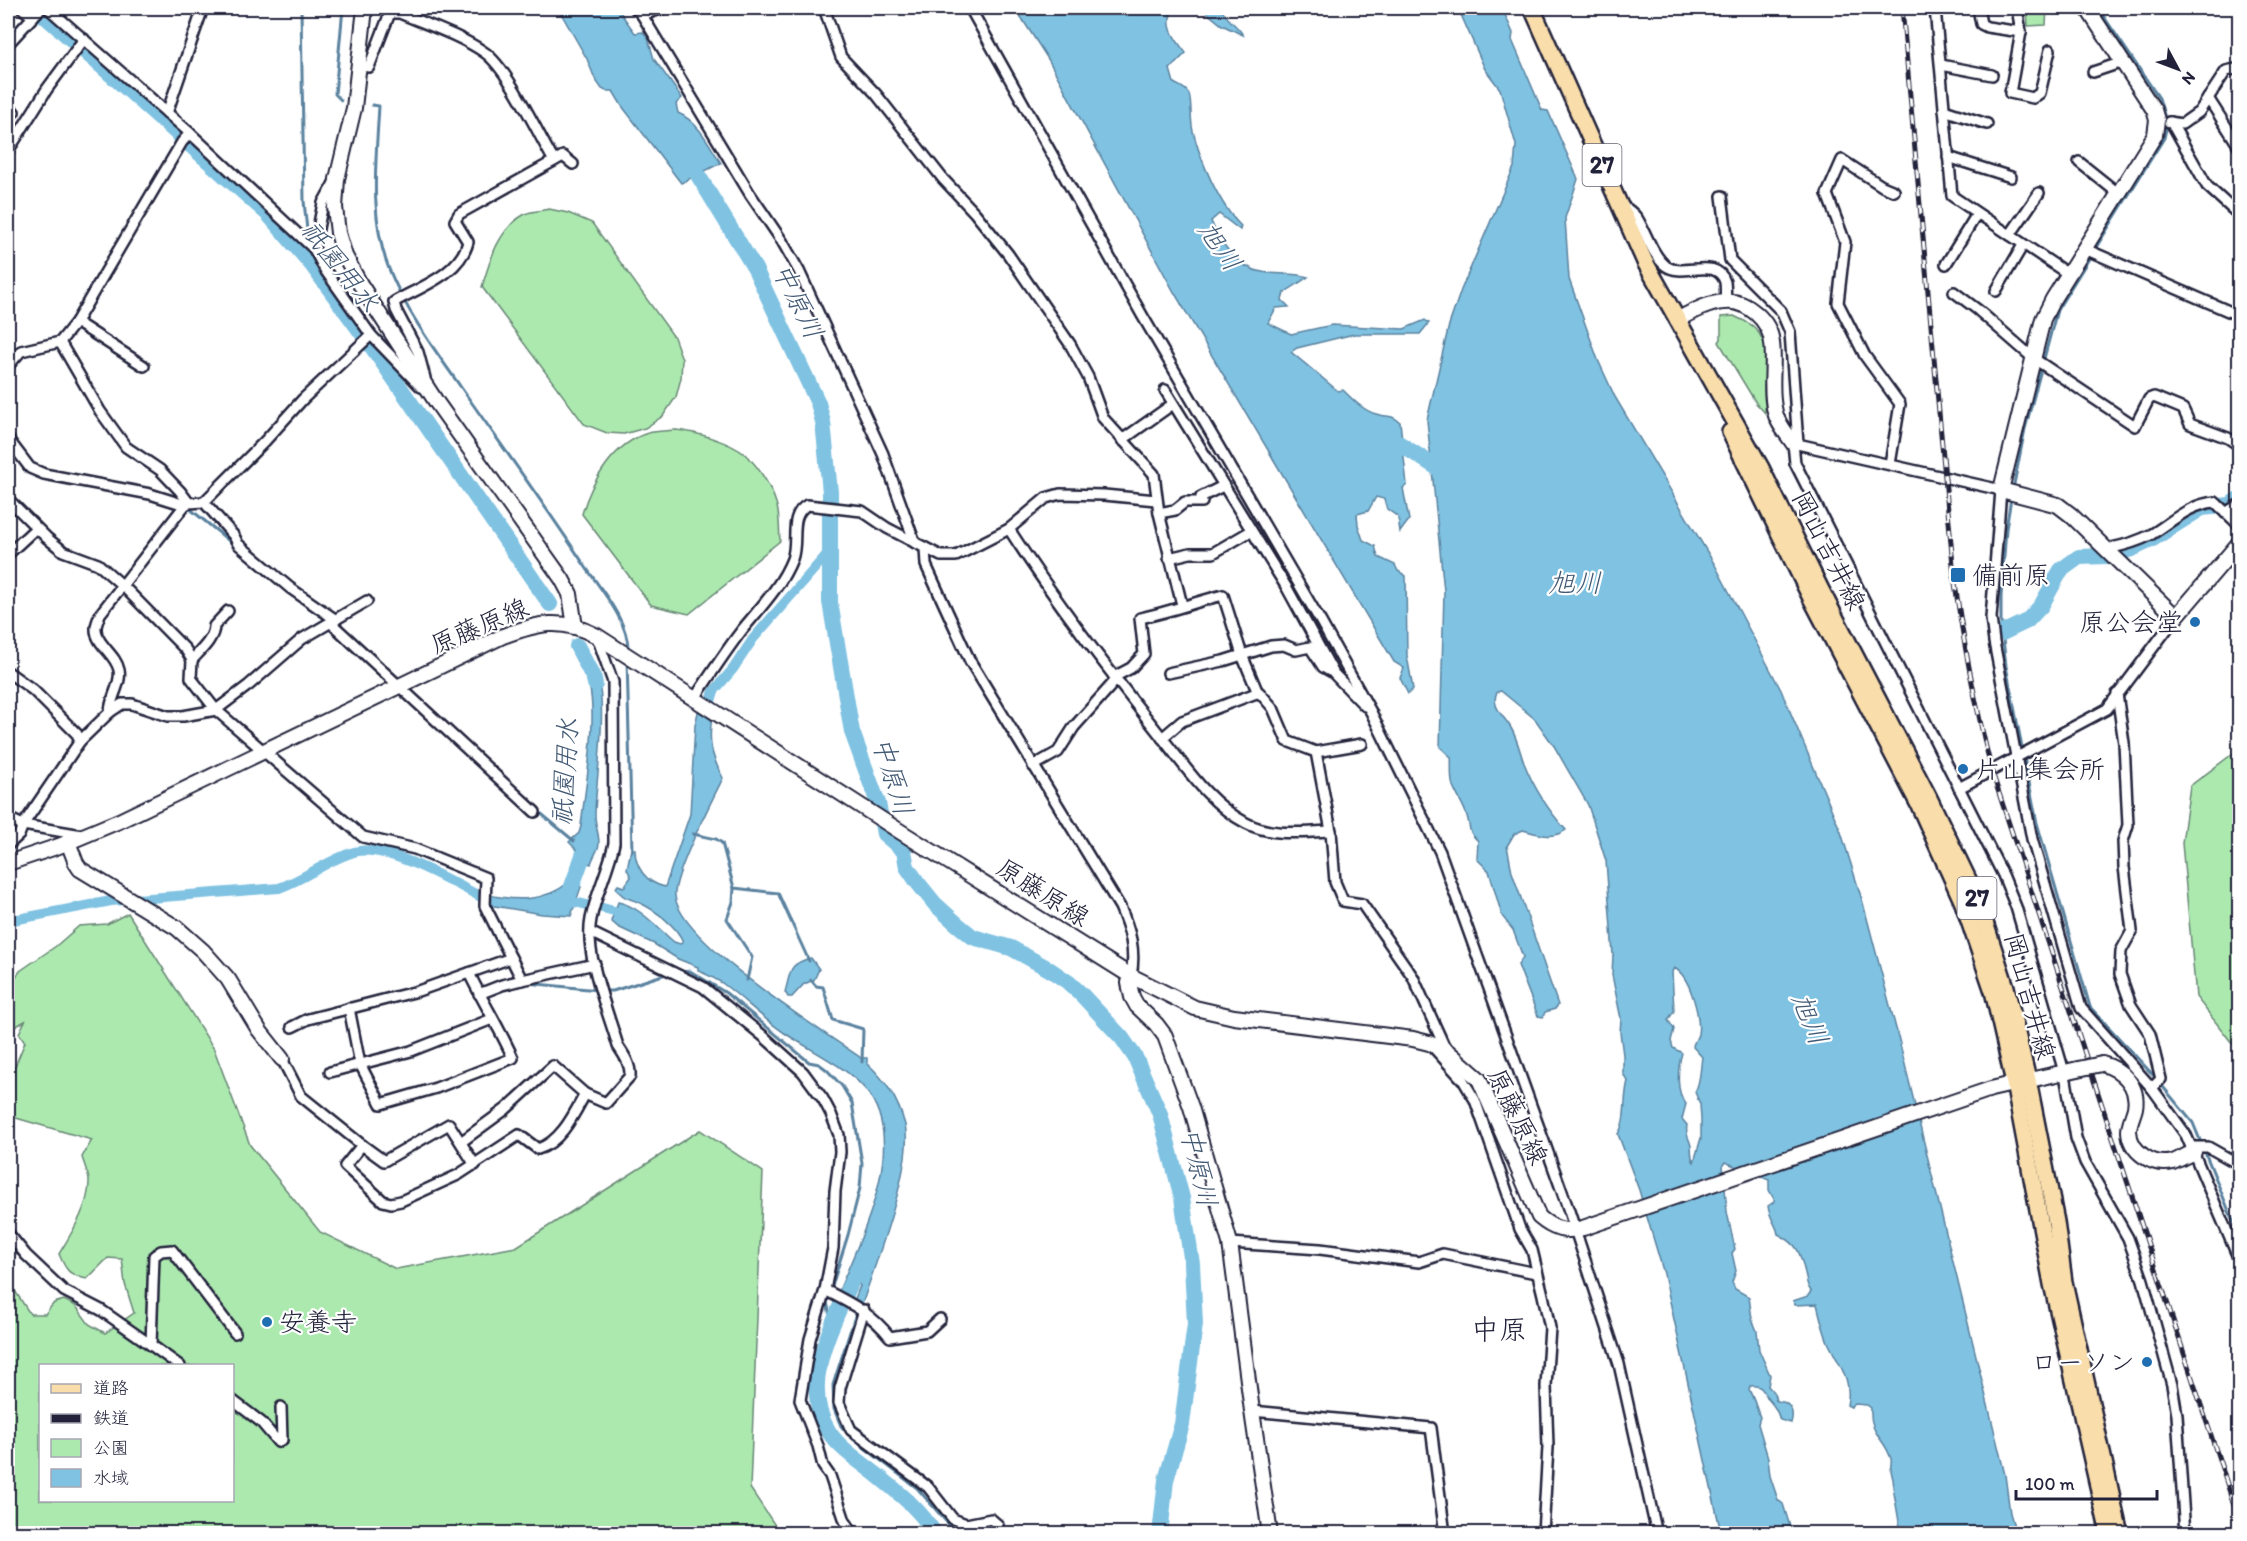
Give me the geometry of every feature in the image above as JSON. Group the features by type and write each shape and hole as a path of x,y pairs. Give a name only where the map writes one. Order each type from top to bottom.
{"main road":[{"path":"365,8 354,108 337,179 335,207 338,233 345,256 360,284 437,403 562,579 570,594 575,627"},
{"name":"岡山吉井線","path":"1532,8 1645,262 1677,320 1800,575 1918,803 1963,903 2021,1081 2056,1222 2064,1282 2120,1533"},
{"path":"2087,8 2149,99 2154,110 2165,121 2119,194 2090,251 2068,274 2043,319 2039,362 2008,492 2058,505 2176,617 2240,542"},
{"path":"1677,320 1702,307 1726,301 1742,304 1754,311 1769,329 1772,342 1775,413 1796,444"},
{"name":"原藤原線","path":"8,862 85,836 503,636 526,627 549,623 575,627 597,636 901,832 1131,976 1178,1001 1212,1013 1413,1039 1446,1050 1479,1079 1539,1217 1550,1226 1560,1230 1579,1230"},
{"path":"68,842 80,869 177,928 203,951 228,979 259,1030 282,1059"},
{"path":"1131,976 1129,983 1137,1006 1165,1036 1191,1107 1230,1243 1251,1411 1270,1533"},
{"path":"1579,1230 1991,1089 2102,1064 2121,1072 2129,1081 2135,1099 2129,1134 2141,1155 2157,1162 2172,1162 2194,1149"},
{"name":"岡山吉井線","path":"2021,1081 2052,1284 2109,1533"}],"street":[{"path":"8,45 36,12 22,8"},
{"path":"48,8 81,43 167,113 187,137 273,210 309,246 368,338 437,403"},
{"path":"167,113 203,8"},
{"path":"635,8 642,15 799,271 883,454 915,543"},
{"path":"642,15 664,8"},
{"path":"824,8 841,57 876,93 913,137 943,179 975,213 1008,254 1065,336 1088,377 1103,418 1154,474 1156,500 1168,558 1182,605"},
{"path":"970,8 1142,315 1321,622 1371,712 1440,852 1506,1030 1569,1211 1579,1230 1619,1364 1657,1533"},
{"path":"1935,8 1952,196 2068,274"},
{"path":"1978,8 1981,24 2021,32"},
{"path":"2017,8 2021,32 2010,93 2034,98 2040,93 2050,50"},
{"path":"360,66 369,67 390,13 400,13 457,38 486,53 503,71 554,161"},
{"path":"8,151 47,89 81,43"},
{"path":"2093,72 2123,62"},
{"path":"1941,65 1992,75"},
{"path":"2165,121 2182,124 2199,112 2226,71 2240,68"},
{"path":"2208,98 2240,148"},
{"path":"1944,110 1987,124"},
{"path":"2165,121 2207,186 2240,216"},
{"path":"8,366 21,351 60,342 76,322 187,137"},
{"path":"427,388 418,352 394,302 450,271 456,264 468,242 455,220 459,214 563,156 573,164"},
{"path":"1948,157 2011,177"},
{"path":"1890,464 1900,404 1865,356 1838,303 1845,242 1827,194 1842,160 1882,186 1894,190"},
{"path":"2079,162 2119,194"},
{"path":"309,246 323,203 337,179"},
{"path":"2010,235 2039,193"},
{"path":"1722,196 1730,260 1781,311 1790,332 1795,463 2003,875 2016,907 2062,1065"},
{"path":"1619,202 1635,216 1660,260 1668,267 1677,270 1712,269 1719,274 1725,282 1726,301"},
{"path":"1946,264 1977,214"},
{"path":"1996,291 2023,245"},
{"path":"2090,251 2240,316"},
{"path":"1954,292 2039,362 2135,426 2149,399 2154,397 2183,409 2190,424 2228,438 2240,446"},
{"path":"76,322 144,366"},
{"path":"8,440 30,468 44,474 150,494 187,504 204,502 303,399 368,338"},
{"path":"60,342 89,394 126,447 160,470 180,491 187,504"},
{"path":"1165,390 1287,588 1334,674 1371,712"},
{"path":"1122,440 1173,404"},
{"path":"1796,444 2008,492 1991,618 1994,642 2020,756 2032,839 2081,1008 2157,1084 2194,1149 2240,1262"},
{"path":"1159,513 1175,510 1179,504 1185,502 1202,502 1201,497 1223,486"},
{"path":"699,701 720,660 776,587 792,560 796,545 795,517 801,508 807,505 862,511 887,528 941,556 956,556 1009,529 1046,498 1060,494 1156,500"},
{"path":"8,499 36,528 63,551 98,564 123,586 186,650 192,660 191,678 216,710 363,837 415,849 486,878 484,898 522,980"},
{"path":"204,502 234,536 238,544 334,621 400,687 535,812"},
{"path":"2110,553 2146,537 2191,508 2202,504 2215,502 2240,526"},
{"path":"110,712 110,702 120,675 119,666 99,639 96,628 100,614 187,504"},
{"path":"2220,509 2240,504"},
{"path":"8,554 36,528"},
{"path":"1009,529 1068,618 1195,779 1227,812 1246,824 1264,831 1331,831"},
{"path":"1168,558 1190,553 1213,553 1251,531"},
{"path":"925,548 926,565 970,661 1120,907 1134,950 1131,976"},
{"path":"1033,766 1058,752 1074,727 1115,679 1131,668 1144,654 1140,618 1173,611 1182,605 1223,595 1257,693"},
{"path":"8,845 18,835 80,741 110,712 122,704 132,704 168,716 183,716 216,710 302,639 367,602"},
{"path":"192,660 205,646 214,626 228,611"},
{"path":"1959,788 2107,710 2176,617"},
{"path":"461,1142 506,1109 553,1066 585,1094 606,1103 630,1076 631,1071 625,1056 618,1046 590,948 591,919 611,860 614,843 613,682 597,636"},
{"path":"1168,673 1271,646 1284,645 1296,650 1310,647 1323,667 1334,674"},
{"path":"8,672 41,697 77,734 80,741"},
{"path":"1162,738 1182,722 1259,692 1274,708 1287,741 1316,752 1362,744"},
{"path":"2117,694 2123,734 2128,825 2123,841 2124,867 2132,931 2121,951 2120,974 2131,1005 2150,1034 2157,1084"},
{"path":"1316,752 1331,831 1335,882 1343,901 1362,904 1401,956 1446,1050"},
{"path":"8,818 23,825 85,836"},
{"path":"590,932 703,987 762,1035 795,1065 823,1099 839,1135 840,1152 835,1191 833,1248 827,1291 810,1339 800,1400 818,1446 823,1466 830,1476 844,1521 854,1533"},
{"path":"292,1027 308,1019 418,990 511,958"},
{"path":"479,994 502,985 594,964"},
{"path":"349,1008 360,1064 381,1104 436,1088 513,1058 469,973"},
{"path":"330,1072 411,1051 492,1019"},
{"path":"1429,1043 1463,1080 1475,1100 1520,1229 1532,1250 1550,1328 1546,1386 1548,1447 1543,1533"},
{"path":"282,1059 301,1096 384,1161 449,1124 475,1165"},
{"path":"2066,1080 2076,1138 2085,1162 2128,1238 2143,1280 2172,1385 2177,1415 2186,1533"},
{"path":"362,1145 345,1166 383,1201 391,1203 401,1201 434,1187 475,1165 519,1135 538,1149 549,1146 571,1119 585,1094"},
{"path":"2194,1149 2208,1147 2240,1165"},
{"path":"8,1233 26,1255 63,1291 101,1310 179,1364"},
{"path":"1230,1243 1320,1249 1419,1262 1443,1254 1536,1273"},
{"path":"151,1345 154,1256 161,1251 172,1250 235,1333"},
{"path":"827,1291 862,1309 890,1337 927,1331 940,1319"},
{"path":"862,1309 840,1388 839,1403 851,1430 928,1487 953,1519 966,1524 992,1519 998,1525 998,1533"},
{"path":"234,1402 261,1422 278,1442 282,1440 281,1407"},
{"path":"1251,1411 1431,1428 1445,1533"}],"green space":[{"path":"2047,8 2046,25 2028,26 2027,11"},
{"path":"549,209 568,213 592,223 674,337 682,359 681,378 676,397 663,416 645,428 624,434 607,433 584,424 482,287 496,246 508,228 525,214"},
{"path":"1734,316 1755,328 1765,346 1768,368 1765,413 1756,403 1719,342 1721,317"},
{"path":"676,430 713,438 746,455 760,471 771,490 779,522 780,541 689,614 651,605 582,514 598,477 625,445 648,433"},
{"path":"2239,749 2239,1052 2196,997 2182,843 2190,786"},
{"path":"128,913 214,1049 250,1145 320,1232 396,1269 516,1247 700,1130 763,1172 750,1488 780,1533 8,1533 8,1416 11,1408 8,1404 8,1280 30,1314 45,1314 54,1303 64,1300 76,1306 89,1324 105,1333 134,1313 125,1284 122,1259 108,1258 87,1279 69,1271 59,1254 79,1219 86,1199 89,1180 82,1157 92,1140 9,1116 12,1108 13,1071 25,1042 19,1033 25,1021 8,1031 8,989 20,971 56,946 79,926 107,924"}],"water":[{"path":"558,8 617,8 635,33 643,32 648,38 654,59 682,98 676,104 678,113 692,122 721,163 681,183 613,91 602,89"},
{"name":"旭川","path":"1015,8 1174,8 1170,26 1174,37 1186,53 1170,69 1174,83 1189,94 1192,127 1200,155 1218,195 1241,226 1240,230 1219,214 1211,221 1230,253 1253,270 1308,277 1284,293 1282,300 1289,307 1276,308 1268,323 1291,334 1332,325 1404,329 1425,320 1429,323 1420,334 1354,334 1297,348 1291,352 1338,391 1343,390 1354,401 1376,414 1400,422 1407,485 1403,488 1409,520 1400,532 1398,517 1387,509 1384,499 1376,497 1368,511 1357,514 1363,540 1375,546 1378,557 1395,565 1398,571 1406,576 1407,656 1413,689 1408,694 1400,678 1404,668 1394,662 1174,292 1048,59"},
{"path":"1201,8 1223,11 1243,35 1222,25"},
{"name":"旭川","path":"1458,8 1502,8 1513,33 1512,40 1542,110 1548,111 1578,179 1565,218 1569,279 1598,360 1615,397 1715,565 1781,690 1841,832 1863,903 1899,1040 2005,1475 2010,1513 2016,1533 1901,1533 1891,1460 1872,1424 1871,1408 1867,1405 1855,1404 1851,1407 1847,1405 1846,1379 1826,1337 1817,1304 1795,1305 1793,1301 1808,1296 1811,1291 1807,1285 1797,1249 1790,1241 1778,1234 1770,1214 1768,1206 1775,1201 1769,1190 1769,1180 1725,1162 1723,1165 1727,1212 1735,1249 1732,1253 1736,1271 1732,1282 1735,1289 1749,1297 1759,1350 1770,1375 1768,1386 1774,1393 1776,1401 1788,1405 1792,1414 1791,1423 1780,1420 1776,1409 1762,1389 1750,1386 1749,1390 1760,1417 1758,1424 1768,1458 1770,1476 1778,1500 1783,1504 1792,1533 1721,1533 1664,1274 1639,1190 1618,1134 1623,1123 1628,1081 1623,1074 1621,1019 1612,975 1613,955 1606,861 1588,805 1554,746 1535,719 1501,691 1497,692 1495,702 1513,732 1532,781 1547,807 1566,830 1550,835 1523,830 1514,834 1507,846 1512,872 1558,1005 1555,1009 1545,1012 1543,1017 1538,1016 1518,965 1523,957 1513,930 1502,916 1489,871 1477,859 1478,841 1471,832 1466,812 1453,786 1451,757 1440,747 1444,591 1427,420 1449,325 1461,290 1514,167 1516,145 1500,89 1485,69","holes":["1674,968 1680,972 1696,1008 1698,1034 1693,1047 1702,1057 1695,1092 1700,1104 1701,1138 1694,1162 1687,1125 1682,1119 1686,1104 1679,1086 1679,1065 1682,1053 1673,1048 1671,1041 1674,1029 1668,1020 1674,1011 1672,972"]},
{"path":"591,664 597,676 600,693 601,736 595,815 599,843 591,864 579,860 577,850 569,842 579,833 581,826 588,774 591,699 588,682 581,667"},
{"path":"699,708 712,717 710,734 712,748 723,778 694,837 680,872 675,896 683,915 701,937 755,984 861,1058 867,1058 867,1063 886,1084 895,1099 905,1125 904,1165 899,1189 862,1305 854,1301 860,1286 858,1283 854,1286 849,1299 838,1293 868,1219 877,1191 882,1163 883,1136 878,1111 865,1089 857,1080 778,1028 722,983 698,970 698,967 678,959 611,921 618,902 634,908 648,918 674,942 680,944 683,942 676,930 659,914 624,896 616,888 618,885 624,887 631,877 627,869 631,849 635,849 639,868 647,878 665,887 690,814 695,725"},
{"path":"569,882 581,887 571,916 542,914 489,905 489,895 530,898 560,889"},
{"path":"811,958 819,969 814,980 804,984 792,997 788,997 785,992 792,969 798,963"}],"waterway":[{"name":"祇園用水","path":"36,8 268,214 312,265 372,347 550,604"},
{"path":"301,8 304,201 308,240"},
{"path":"341,100 335,94 343,8"},
{"path":"2013,489 2025,429 2057,310 2164,138 2167,125 2159,98 2098,8"},
{"path":"372,105 379,106 376,209 383,250 396,285 431,344 619,617 624,628 628,650"},
{"name":"中原川","path":"687,157 755,269 818,403 823,422 830,492 830,602 852,732 878,803 884,834 904,851 907,867 935,904 973,937 1011,948 1049,969 1081,994 1122,1038 1135,1057 1160,1114 1182,1198 1192,1264 1195,1324 1182,1424 1166,1480 1160,1534"},
{"path":"309,249 312,265"},
{"path":"2026,251 2060,274"},
{"name":"旭川","path":"1386,435 1450,476"},
{"path":"2011,498 2006,529 2001,597 2001,622 2006,666 2037,823 2090,1007 2154,1076 2193,1123 2240,1238"},
{"path":"2002,633 2027,621 2041,606 2061,570 2079,557 2106,556 2132,549 2151,540 2202,508 2230,505 2240,498"},
{"path":"189,508 234,545"},
{"path":"707,715 714,691 733,669 753,639 829,552"},
{"name":"祇園用水","path":"577,646 595,684"},
{"path":"627,659 632,851"},
{"path":"538,811 574,841"},
{"path":"693,834 716,839 722,843 734,888 778,893 809,961"},
{"name":"祇園用水","path":"566,903 585,850 586,839"},
{"path":"8,921 111,901 279,888 344,855 367,850 401,858 492,901"},
{"path":"734,888 733,902 727,919 752,957 747,980"},
{"path":"563,904 575,902 587,905"},
{"path":"599,907 614,911 625,918"},
{"path":"683,972 690,971 726,993 809,1062 819,1064 827,1070 842,1086 852,1103 862,1163 860,1188 827,1302 832,1325"},
{"path":"606,991 613,991 666,974"},
{"path":"811,980 816,986 823,987 833,1020 863,1029 862,1062"},
{"path":"527,983 598,990"},
{"path":"851,1283 821,1357 817,1395 821,1414 829,1432 839,1444 909,1502 935,1534"},
{"path":"857,1310 833,1385 834,1409 841,1426 853,1439 917,1488 957,1534"}],"railway":[{"path":"1902,8 1954,576 1981,723 1992,772 2240,1523"}],"place":[{"name":"備前原","path":"1958,575"},
{"name":"原公会堂","path":"2195,622"},
{"name":"片山集会所","path":"1963,769"},
{"name":"安養寺","path":"267,1322"},
{"name":"ローソン","path":"2147,1362"}],"district":[{"name":"中原","path":"1499,1329"}]}
